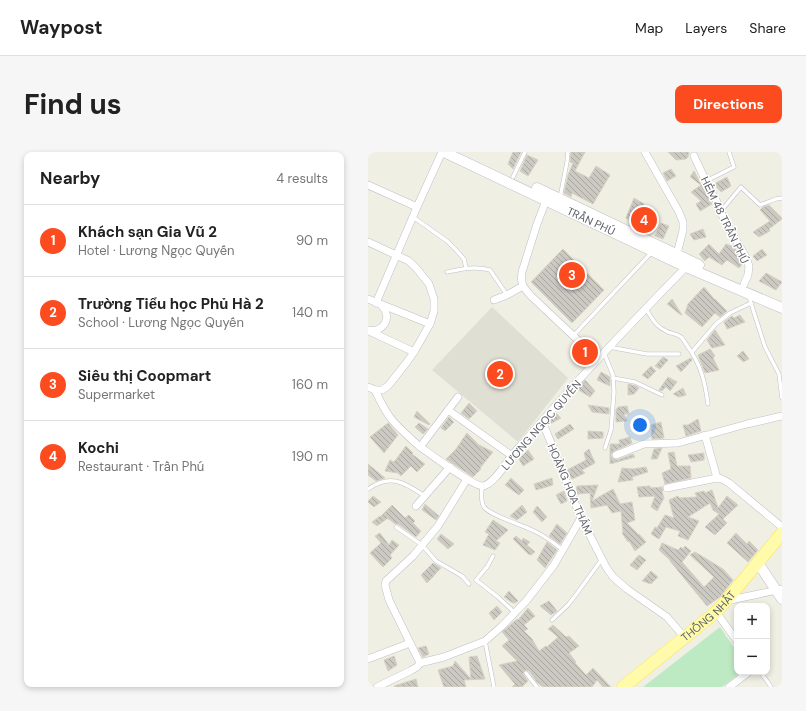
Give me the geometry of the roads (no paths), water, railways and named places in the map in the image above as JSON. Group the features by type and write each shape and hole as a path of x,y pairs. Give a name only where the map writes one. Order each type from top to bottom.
{"main road":[{"name":"TRẦN PHÚ","path":"443,152 547,197 782,308"},
{"name":"TRẦN PHÚ","path":"461,152 513,177 547,197 559,199 656,248 677,254 689,264"},
{"name":"TRẦN PHÚ","path":"748,293 782,300"},
{"name":"THỐNG NHẤT","path":"624,687 716,612 782,533"},
{"path":"758,563 780,593"}],"street":[{"path":"372,303 397,255 417,207 443,152"},
{"path":"645,152 679,212 683,222 683,230 677,254"},
{"name":"HẺM 48 TRẦN PHÚ","path":"694,156 717,202 725,222 746,257 749,266 748,293"},
{"path":"368,184 417,207"},
{"path":"547,197 537,224 522,272 521,280 523,286 531,296 598,359"},
{"path":"368,242 409,261 429,284 434,299 434,311 430,324 414,352 388,386 382,390 371,388"},
{"name":"LƯƠNG NGỌC QUYẾN","path":"482,486 490,482 498,475 542,421 598,359 689,264"},
{"path":"494,300 523,286"},
{"path":"368,299 372,303 430,324"},
{"path":"368,330 375,331 379,329 386,322 387,317 384,308 380,304 372,303"},
{"path":"368,330 414,352"},
{"path":"371,388 382,407 404,432 450,468 467,479 482,486"},
{"path":"420,446 458,397"},
{"path":"448,410 512,456"},
{"path":"616,455 644,444 678,443 782,416"},
{"name":"HOÀNG HOA THÁM","path":"542,421 581,518 606,567 613,577 628,590 664,614 685,638"},
{"path":"705,435 717,478"},
{"path":"416,506 450,468"},
{"path":"667,488 717,478 729,483 782,526"},
{"path":"420,664 389,600 385,585 386,581 413,556 438,526 467,479"},
{"path":"377,687 410,671 420,664 444,657 485,641 527,600 554,565 581,518"},
{"path":"726,601 780,593"},
{"path":"716,612 736,639"},
{"path":"368,659 410,643"},
{"path":"729,687 745,675"}],"lane":[{"path":"513,177 525,152"},
{"path":"559,199 568,152"},
{"path":"706,181 734,167 729,152"},
{"path":"721,211 741,187 760,205 782,198"},
{"path":"413,216 447,241 464,259 466,268"},
{"path":"573,336 656,248"},
{"path":"447,272 466,268 490,270 506,295"},
{"path":"692,352 716,324 730,313 748,293"},
{"path":"748,293 765,347 779,374 782,398"},
{"path":"646,309 658,327 668,332 677,334 682,338 692,352 703,376 708,404"},
{"path":"609,347 647,354 679,354"},
{"path":"604,353 614,378 614,400 611,430 605,448"},
{"path":"614,378 635,382 662,395"},
{"path":"368,489 393,480 407,484 425,496"},
{"path":"482,486 482,502 485,508 534,531 550,540 563,550"},
{"path":"396,527 422,546 436,561 462,576 469,584"},
{"path":"493,556 487,567 476,580 498,597 514,613"},
{"path":"552,620 571,600 602,559"},
{"path":"485,641 494,687"},
{"path":"526,673 537,687"},
{"path":"762,675 771,687"}],"place":[{"name":"Kochi","path":"644,220"},
{"name":"Siêu thị Coopmart","path":"572,275"},
{"name":"Khách sạn Gia Vũ 2","path":"585,352"},
{"name":"Trường Tiểu học Phủ Hà 2","path":"500,374"}]}
